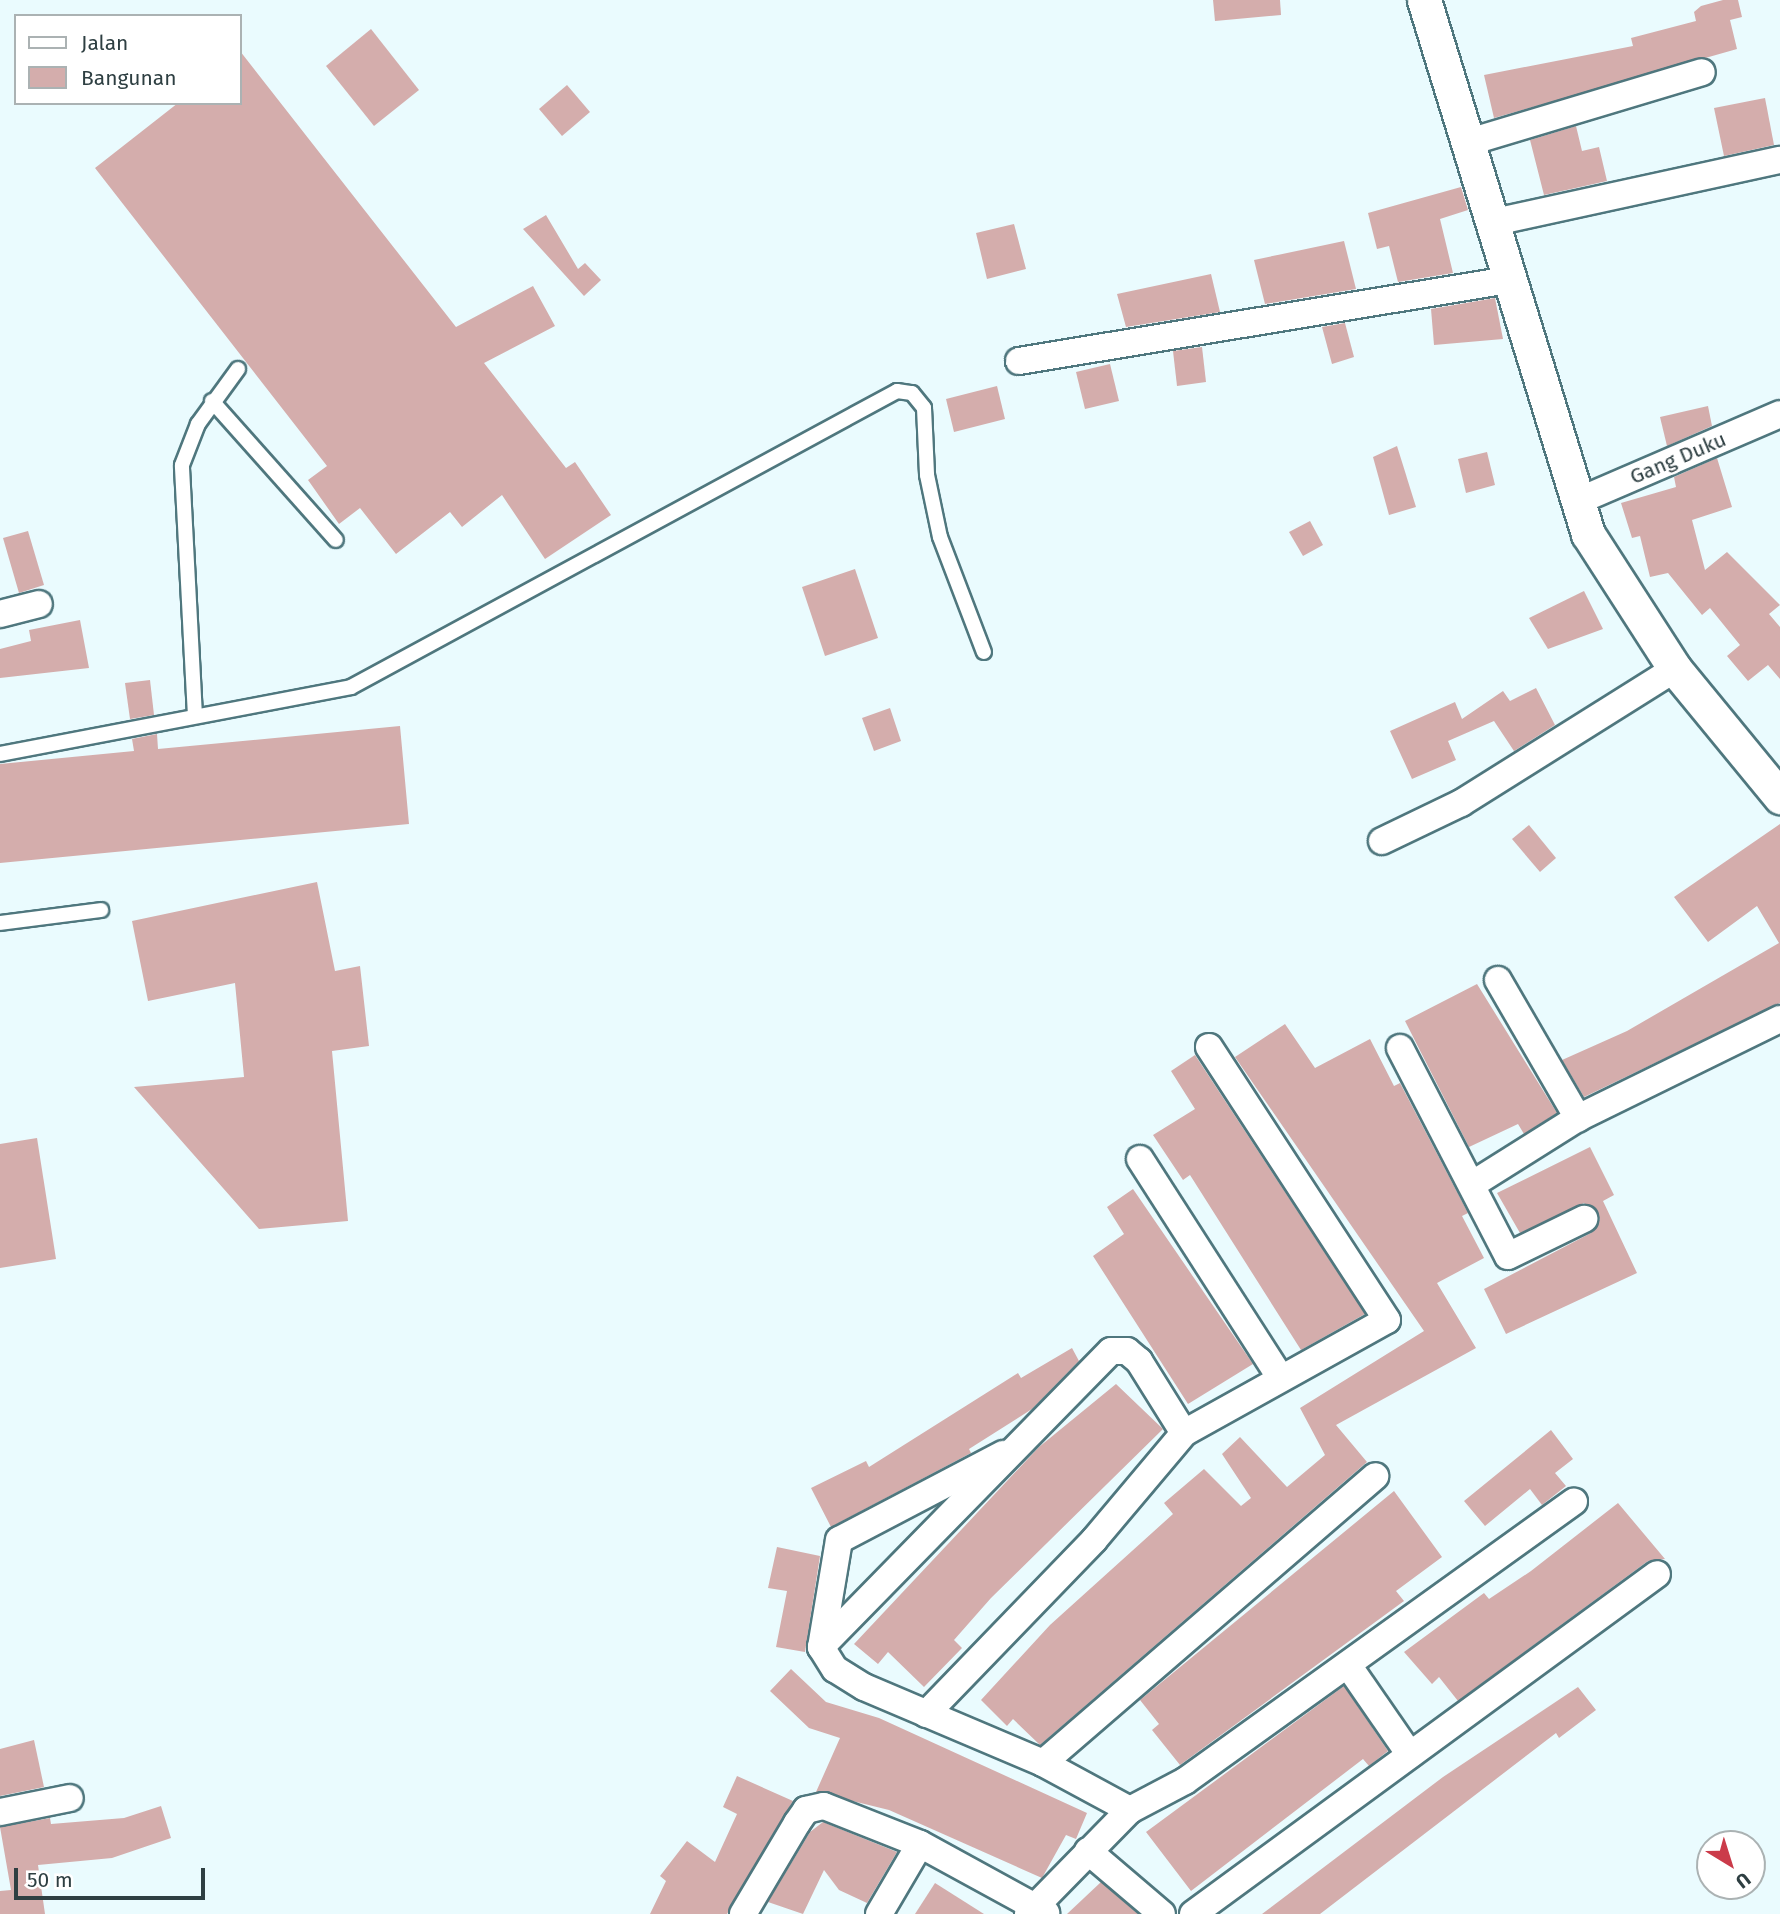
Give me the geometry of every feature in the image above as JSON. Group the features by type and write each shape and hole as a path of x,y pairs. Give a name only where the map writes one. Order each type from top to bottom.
{"street":[{"path":"1424,0 1576,502 1605,565 1675,669 1780,797"},
{"path":"1466,143 1702,72"},
{"path":"1490,223 1780,160"},
{"path":"1019,361 1507,280"},
{"name":"Gang Duku","path":"1576,502 1780,414"},
{"path":"0,614 39,604"},
{"path":"1382,842 1461,803 1675,669"},
{"path":"1498,980 1578,1118"},
{"path":"1473,1184 1578,1118 1780,1019"},
{"path":"926,1714 1094,1540 1184,1433 1280,1377 1387,1320 1209,1047"},
{"path":"1401,1048 1508,1256 1584,1219"},
{"path":"1140,1159 1280,1377"},
{"path":"821,1647 1087,1369 1120,1349 1139,1361 1184,1433"},
{"path":"821,1647 839,1540 1003,1454"},
{"path":"1043,1763 1375,1476"},
{"path":"743,1914 797,1823 815,1807 920,1844 1037,1910 1088,1851 1130,1810 1185,1781 1574,1501"},
{"path":"1192,1914 1657,1574"},
{"path":"821,1647 847,1677 926,1714 1043,1763 1130,1810"},
{"path":"1348,1665 1410,1755"},
{"path":"0,1812 70,1797"},
{"path":"879,1914 920,1844"},
{"path":"1088,1851 1162,1914"}],"lane":[{"path":"195,716 181,485 187,445 212,401 239,369"},
{"path":"0,754 351,687 407,661 596,551 897,391 912,393 924,408 927,475 940,537 984,652"},
{"path":"212,401 336,540"},
{"path":"0,923 101,910"}],"building":[{"path":"1213,0 1280,0 1281,15 1215,21"},
{"path":"1723,0 1738,0 1742,17 1730,20 1737,49 1494,118 1484,75 1633,46 1631,38 1696,21 1694,12 1701,6"},
{"path":"371,29 419,90 374,126 326,66"},
{"path":"242,54 456,327 533,286 555,326 484,363 566,468 575,462 611,515 545,559 502,495 462,527 450,512 396,554 360,508 339,524 308,480 327,466 95,168 175,105 242,105"},
{"path":"567,85 590,112 562,136 539,109"},
{"path":"1765,98 1774,145 1724,156 1714,108"},
{"path":"1576,126 1582,151 1599,147 1607,181 1544,195 1530,140"},
{"path":"1461,187 1468,210 1440,219 1453,273 1398,282 1389,246 1377,249 1368,213"},
{"path":"546,215 578,269 585,263 601,280 584,296 523,229"},
{"path":"1014,224 1026,269 987,279 976,233"},
{"path":"1344,241 1356,289 1265,304 1254,260"},
{"path":"1211,274 1220,312 1126,327 1117,294"},
{"path":"1495,298 1503,339 1434,345 1431,309"},
{"path":"1345,323 1354,357 1332,364 1322,327"},
{"path":"1202,347 1206,382 1177,386 1173,351"},
{"path":"1110,364 1119,401 1085,409 1076,372"},
{"path":"997,386 1005,419 954,432 946,399"},
{"path":"1708,406 1712,426 1667,446 1660,417"},
{"path":"1397,446 1416,507 1389,515 1373,457"},
{"path":"1487,452 1495,485 1466,493 1458,459"},
{"path":"1717,458 1732,507 1692,520 1705,570 1727,552 1780,605 1769,614 1780,627 1780,679 1768,665 1748,681 1727,656 1740,645 1710,608 1702,615 1668,573 1650,577 1640,536 1632,538 1621,503 1676,487 1674,477"},
{"path":"1310,521 1323,545 1303,556 1289,532"},
{"path":"28,531 44,585 19,593 3,538"},
{"path":"855,569 878,638 825,656 802,587"},
{"path":"1584,591 1603,629 1548,649 1529,618"},
{"path":"80,620 89,668 0,678 0,649 31,641 29,630"},
{"path":"150,680 154,715 130,719 125,683"},
{"path":"1536,688 1555,725 1514,751 1494,721 1448,741 1456,760 1412,779 1390,731 1455,702 1462,719 1503,691 1510,701"},
{"path":"890,708 901,741 874,751 862,718"},
{"path":"400,726 409,824 0,863 0,764 134,751 132,739 157,734 158,749"},
{"path":"1780,824 1780,1003 1584,1097 1562,1060 1627,1031 1779,943 1757,906 1708,942 1674,897"},
{"path":"1529,825 1556,858 1540,872 1512,839"},
{"path":"317,882 335,971 360,966 369,1046 332,1051 348,1221 259,1229 134,1087 244,1077 235,983 148,1001 132,921"},
{"path":"1477,984 1557,1113 1524,1134 1518,1124 1469,1147 1405,1021"},
{"path":"1285,1024 1315,1068 1370,1039 1394,1086 1400,1083 1468,1213 1462,1216 1484,1258 1437,1283 1476,1348 1336,1425 1367,1462 1040,1745 1013,1719 1007,1726 981,1700 1050,1625 1173,1514 1164,1503 1204,1469 1241,1506 1251,1498 1222,1454 1240,1437 1287,1487 1325,1455 1300,1408 1424,1331 1235,1057"},
{"path":"1195,1055 1365,1314 1301,1350 1190,1175 1183,1180 1153,1135 1195,1109 1171,1071"},
{"path":"37,1138 56,1259 0,1268 0,1144"},
{"path":"1590,1147 1614,1195 1603,1201 1637,1273 1506,1334 1484,1289 1591,1233 1600,1219 1584,1203 1520,1233 1497,1193"},
{"path":"1133,1189 1253,1364 1188,1404 1093,1256 1124,1234 1107,1207"},
{"path":"1072,1348 1079,1361 1032,1409 969,1449 971,1453 831,1527 811,1488 866,1461 869,1467 1018,1373 1021,1378"},
{"path":"1116,1384 1163,1429 991,1598 954,1640 962,1648 924,1687 888,1652 878,1664 854,1644 1039,1447"},
{"path":"1551,1430 1573,1459 1555,1473 1566,1486 1542,1505 1530,1489 1485,1526 1464,1501"},
{"path":"1394,1491 1442,1557 1396,1591 1404,1601 1180,1765 1152,1730 1159,1724 1140,1700"},
{"path":"1618,1503 1665,1559 1648,1561 1458,1701 1439,1677 1432,1684 1404,1652 1484,1593 1489,1599 1531,1571"},
{"path":"777,1547 820,1556 805,1652 776,1647 787,1591 768,1588"},
{"path":"791,1669 826,1702 879,1718 1087,1813 1076,1839 1066,1835 1042,1878 889,1810 816,1792 840,1738 809,1728 770,1691"},
{"path":"1344,1686 1388,1751 1369,1766 1363,1759 1191,1891 1146,1832"},
{"path":"1578,1687 1596,1710 1559,1738 1556,1733 1320,1914 1262,1914 1443,1777"},
{"path":"34,1740 44,1787 0,1796 0,1749"},
{"path":"737,1776 793,1801 727,1914 650,1914 666,1881 660,1876 687,1841 715,1862 737,1814 723,1807"},
{"path":"161,1806 171,1838 112,1858 38,1865 45,1914 0,1914 0,1891 11,1890 0,1827 50,1818 51,1824 124,1818"},
{"path":"823,1822 897,1852 867,1903 839,1890 824,1870 803,1914 768,1902 810,1832"},
{"path":"1101,1882 1138,1914 1067,1914"},
{"path":"935,1883 984,1914 915,1914"}]}
